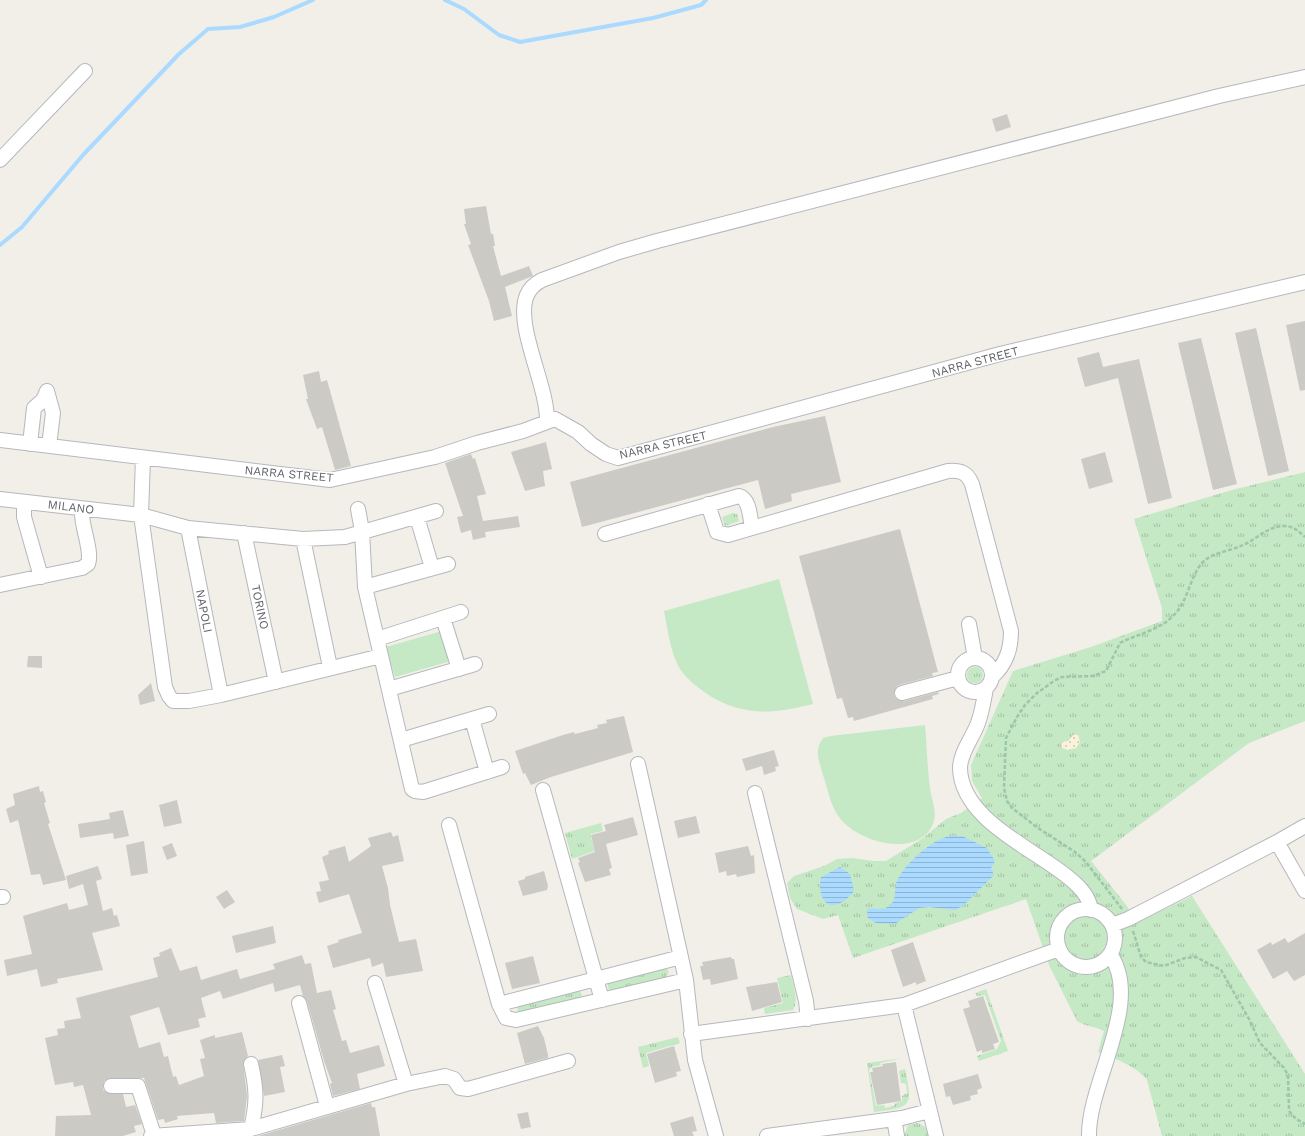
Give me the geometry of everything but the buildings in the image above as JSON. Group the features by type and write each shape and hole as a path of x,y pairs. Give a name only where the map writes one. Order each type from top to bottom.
{"street":[{"path":"0,160 85,70"},
{"path":"547,422 545,395 524,322 527,294 535,284 542,280 620,252 657,241 1211,98 1305,77"},
{"name":"NARRA STREET","path":"0,440 330,480 435,457 477,443 523,431 555,419 578,432 591,444 606,454 618,458 1000,354 1305,282"},
{"path":"30,444 34,408 43,400 47,391 53,413 49,446"},
{"path":"143,458 142,515 165,686 169,696 173,700 181,702 221,695 330,667 381,656"},
{"path":"708,504 717,532 728,535 948,471 957,470 963,472 969,477 1011,631 1010,651 1006,660 1001,668 989,682 980,691 968,691 963,687 958,678 959,670 962,664 967,660 975,658 984,661 988,665 989,682 978,723 961,760 962,782 967,794 985,818 1076,884 1087,897 1091,910"},
{"path":"605,534 739,496 743,497 746,501 752,528"},
{"name":"MILANO","path":"0,499 142,515 188,528 303,539 345,537 436,511"},
{"path":"24,502 24,517 41,577"},
{"path":"0,585 82,568 88,564 89,557 81,518 82,509"},
{"path":"358,509 362,531 365,587 412,788 415,791 423,792 502,767"},
{"path":"417,517 432,568"},
{"name":"NAPOLI","path":"188,528 221,695"},
{"name":"TORINO","path":"244,533 276,682"},
{"path":"303,539 330,667"},
{"path":"365,587 448,564"},
{"path":"377,639 461,612"},
{"path":"443,618 458,669"},
{"path":"969,624 975,658"},
{"path":"389,689 475,664"},
{"path":"902,693 958,678"},
{"path":"401,740 489,714"},
{"path":"472,719 487,772"},
{"path":"638,764 686,980 695,1060 716,1136"},
{"path":"543,790 602,1000"},
{"path":"755,793 806,1001 808,1019"},
{"path":"449,825 499,1004 506,1018 516,1020 686,980"},
{"path":"1112,925 1128,919 1305,826"},
{"path":"1277,842 1305,891"},
{"path":"1078,910 1091,910 1106,917 1112,925 1115,942 1110,954 1100,964 1091,968 1081,968 1071,964 1064,958 1059,949 1057,935 1062,921 1069,914 1078,910"},
{"path":"691,1034 808,1019 904,1004 1059,949"},
{"path":"1089,1136 1092,1105 1113,1038 1120,1009 1118,970 1110,954"},
{"path":"499,1004 681,957"},
{"path":"375,982 406,1084"},
{"path":"299,1003 327,1106"},
{"path":"904,1004 936,1136"},
{"path":"111,1086 138,1086 152,1135 251,1129 406,1084 445,1076 454,1079 460,1088 468,1089 568,1061"},
{"path":"251,1129 256,1104 256,1089 252,1064"},
{"path":"767,1136 894,1119 929,1111"},
{"path":"894,1119 897,1136"}],"path":[{"path":"1305,537 1298,530 1292,527 1276,527 1242,546 1208,559 1199,568 1183,603 1174,615 1155,628 1120,643 1108,668 1102,673 1093,676 1062,677 1048,685 1025,705 1008,731 1005,748 1004,788 1007,801 1012,808 1029,822 1058,840 1086,862 1115,898 1128,919 1141,957 1146,962 1164,966 1185,958 1196,957 1221,970 1249,1019 1260,1043 1284,1068 1288,1075 1287,1106 1293,1116 1305,1124"}],"green space":[{"path":"1305,472 1305,721 1249,743 1091,861 1127,906 1136,923 1192,896 1305,1074 1305,1136 1162,1136 1147,1080 1143,1075 1131,1067 1098,1052 1104,1031 1077,1021 1049,965 1026,899 853,958 838,915 823,919 797,909 790,898 787,883 794,876 824,866 837,859 852,858 886,861 923,838 946,819 961,813 982,798 972,781 971,765 1013,671 1091,647 1162,621 1162,608 1134,519 1232,490"},
{"path":"733,513 737,514 739,521 725,526 722,517"},
{"path":"779,579 813,704 785,710 771,711 746,710 733,707 707,694 696,686 680,669 672,648 664,611"},
{"path":"442,631 451,661 395,677 386,647"},
{"path":"972,667 978,667 983,672 981,681 978,683 972,683 967,678 967,672"},
{"path":"925,725 929,780 935,813 934,821 927,833 917,840 903,844 889,843 874,840 860,834 848,826 839,817 833,807 820,765 818,751 820,742 823,738"},
{"path":"601,823 603,831 590,834 595,851 572,859 565,833"},
{"path":"663,968 667,969 669,972 666,977 614,991 609,990 608,982"},
{"path":"791,975 796,997 793,1010 765,1014 764,1008 783,1003 777,978"},
{"path":"986,989 1008,1051 979,1061 977,1056 997,1049 1001,1041 985,995 977,996 975,993"},
{"path":"579,990 582,995 580,998 518,1012 517,1005"},
{"path":"678,1037 680,1043 646,1053 649,1066 643,1068 638,1047"},
{"path":"903,1058 880,1063 881,1065 872,1067 869,1070 876,1106 884,1105 885,1108 894,1106 895,1103 902,1101 902,1096 907,1093 906,1084 901,1083 899,1071 905,1069 909,1091 907,1103 896,1109 874,1112 867,1063"},
{"path":"918,1123 925,1127 929,1136 904,1136 908,1125"}],"sand":[{"path":"1078,734 1080,742 1076,748 1068,750 1062,748 1061,742 1068,741 1073,735"}],"water":[{"path":"951,836 962,836 987,848 995,861 991,868 994,875 964,905 955,910 929,907 919,908 895,924 876,923 868,918 868,909 883,909 893,902 896,884 903,870 925,849 940,839"},
{"path":"840,867 850,874 854,891 843,902 829,905 824,900 821,893 821,877"}],"waterway":[{"path":"0,245 22,227 83,155 179,54 208,29 240,27 274,17 313,0"},
{"path":"445,0 464,9 499,35 520,42 653,18 701,5 706,0"}]}
